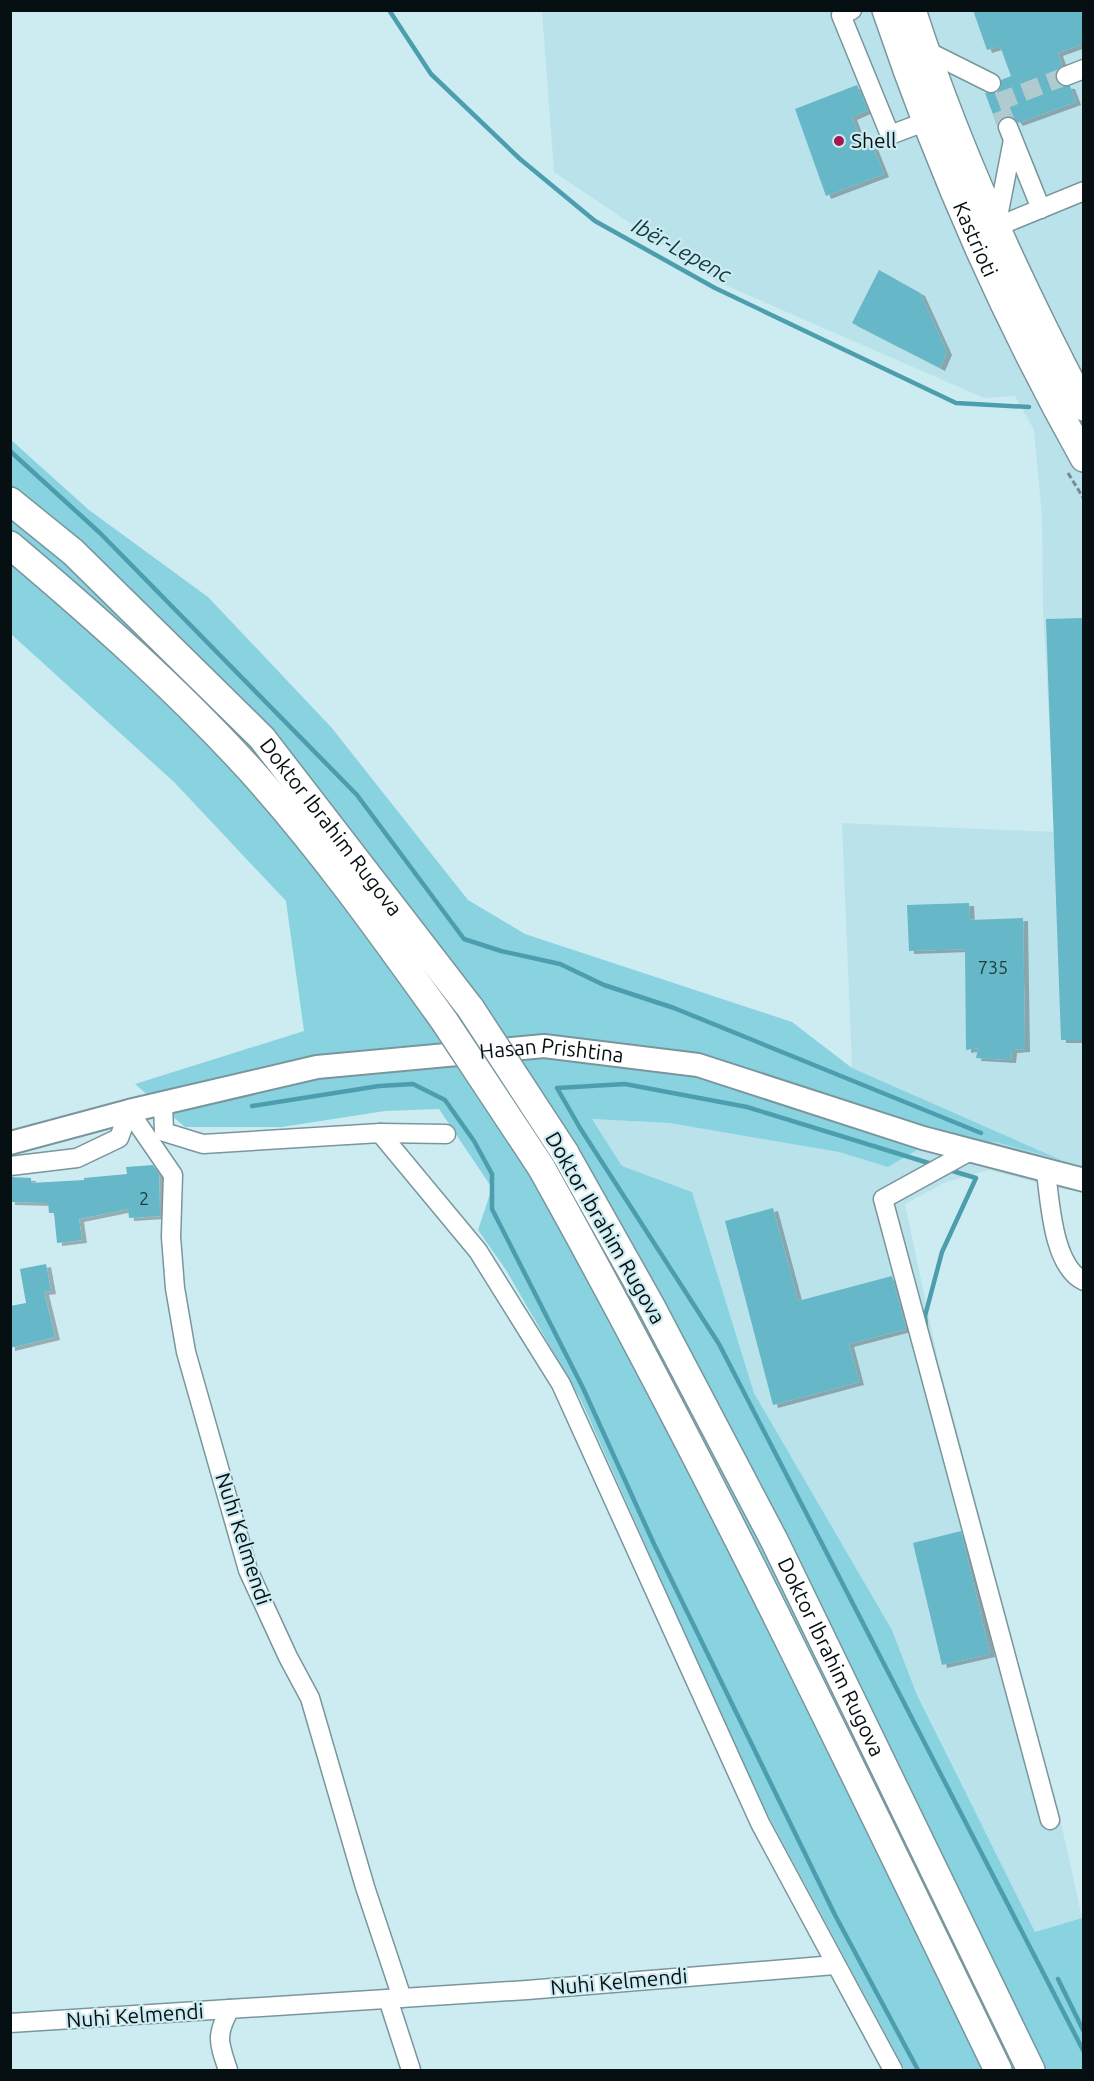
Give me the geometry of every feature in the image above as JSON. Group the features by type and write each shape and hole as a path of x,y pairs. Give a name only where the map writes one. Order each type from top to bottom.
{"highway":[{"name":"Kastrioti","path":"886,10 965,216 1010,314 1083,458"},
{"name":"Kastrioti","path":"912,10 925,50 996,226 1083,407"},
{"name":"Doktor Ibrahim Rugova","path":"10,501 73,552 261,738 471,1009 565,1153 657,1317 774,1540 1031,2070"},
{"name":"Doktor Ibrahim Rugova","path":"10,545 103,623 253,773 364,909 445,1023 541,1167 624,1316 746,1555 998,2070"}],"main road":[{"name":"Hasan Prishtina","path":"10,1143 129,1111 317,1067 544,1046 698,1065 923,1138 1083,1180"}],"street":[{"path":"852,10 841,15 890,135 927,121"},
{"path":"925,50 991,83"},
{"path":"1066,76 1083,69"},
{"path":"1041,209 1010,133 996,226 1041,209 1083,191"},
{"path":"163,1103 164,1132 203,1144 380,1133 446,1134"},
{"path":"10,1166 77,1158 119,1138 129,1111"},
{"name":"Nuhi Kelmendi","path":"129,1111 173,1175 171,1237 175,1288 186,1352 248,1570 288,1657 310,1698 395,1999"},
{"path":"380,1133 478,1251 561,1384 760,1823 892,2070"},
{"path":"972,1150 883,1199 1050,1820"},
{"path":"1046,1172 1053,1223 1061,1254 1076,1277 1083,1281"},
{"name":"Nuhi Kelmendi","path":"10,2023 395,1999 835,1965"},
{"path":"395,1999 411,2070"},
{"path":"228,2070 218,2039 221,2025 230,2009"}],"shaded area":[{"path":"542,11 1083,11 1083,1191 1062,1189 989,1170 946,1182 905,1204 938,1360 1060,1818 1082,1918 1035,1932 917,1695 892,1630 754,1393 692,1192 622,1166 592,1119 670,1123 839,1152 888,1167 916,1150 995,1142 1056,1158 852,1068 842,823 1055,832 1043,608 1042,516 1034,430 1015,396 984,398 718,282 554,172"},
{"path":"10,439 89,510 208,597 331,727 468,900 525,934 792,1022 852,1068 1061,1160 995,1142 917,1150 888,1167 839,1152 670,1123 592,1119 622,1166 692,1192 754,1393 892,1630 917,1695 1035,1932 1082,1918 1083,2070 905,2070 755,1791 581,1400 506,1270 478,1230 492,1188 439,1109 385,1111 282,1127 185,1127 135,1084 304,1031 286,901 174,782 11,634"}],"building":[{"path":"973,10 1081,10 1083,44 1058,53 1062,65 1055,75 1059,85 1070,86 1076,102 1018,123 1014,118 1004,116 997,125 985,93 997,93 1001,87 1001,80 1011,76 1000,46 987,50"},
{"name":"Shell","path":"857,85 868,110 852,117 864,148 872,144 884,174 826,196 795,109"},
{"path":"879,270 920,293 947,352 940,368 852,323"},
{"path":"1083,618 1083,1040 1061,1040 1046,619"},
{"path":"969,903 970,920 1023,918 1025,1049 1012,1050 1011,1060 976,1058 978,1048 966,1050 965,949 909,951 907,905"},
{"path":"153,1165 159,1174 160,1216 129,1218 128,1209 79,1219 82,1240 57,1243 54,1213 49,1213 48,1203 10,1202 10,1177 31,1178 31,1183 84,1180 84,1178 127,1174 126,1167"},
{"path":"773,1208 798,1301 892,1276 906,1329 849,1344 859,1382 773,1405 725,1221"},
{"path":"46,1264 51,1291 44,1292 55,1337 10,1348 10,1306 26,1303 20,1269"},
{"path":"961,1531 990,1654 942,1665 913,1543"}],"waterway":[{"name":"Ibër-Lepenc","path":"389,10 431,74 520,159 595,221 715,288 956,403 1029,407"},
{"path":"10,451 100,533 357,795 464,939 501,951 560,964 604,985 674,1008 981,1133"},
{"path":"252,1106 379,1086 413,1084 445,1100 474,1141 492,1174 492,1209 583,1388 654,1544 835,1915 918,2070"},
{"path":"935,1165 747,1107 625,1084 557,1088 580,1128 719,1344 1084,2052"},
{"path":"926,1326 925,1316 942,1252 976,1178 949,1170"},
{"path":"1058,1979 1084,2032"}],"tunnel":[{"path":"1008,127 998,102 1066,76"}],"place":[{"name":"Shell","path":"839,141"}]}
